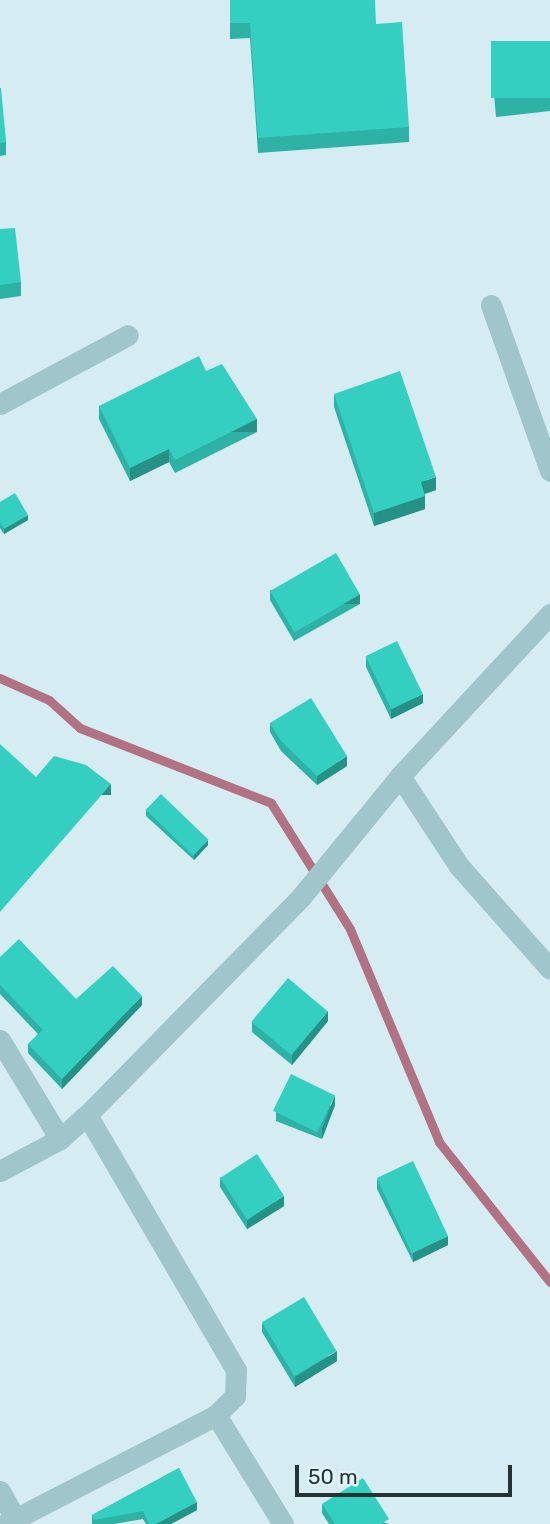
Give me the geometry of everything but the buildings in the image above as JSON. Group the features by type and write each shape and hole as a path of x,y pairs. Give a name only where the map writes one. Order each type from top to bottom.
{"street":[{"path":"491,305 550,471"},
{"path":"0,404 128,335"},
{"path":"0,1171 60,1139 87,1115 301,897 334,852 400,776 550,614"},
{"path":"400,776 459,866 550,969"},
{"path":"0,1040 60,1139"},
{"path":"0,1491 13,1522 216,1415 235,1396 236,1370 87,1115"},
{"path":"216,1415 283,1524"}],"waterway":[{"path":"0,678 49,700 80,728 271,803 350,929 439,1142 550,1282"}]}
